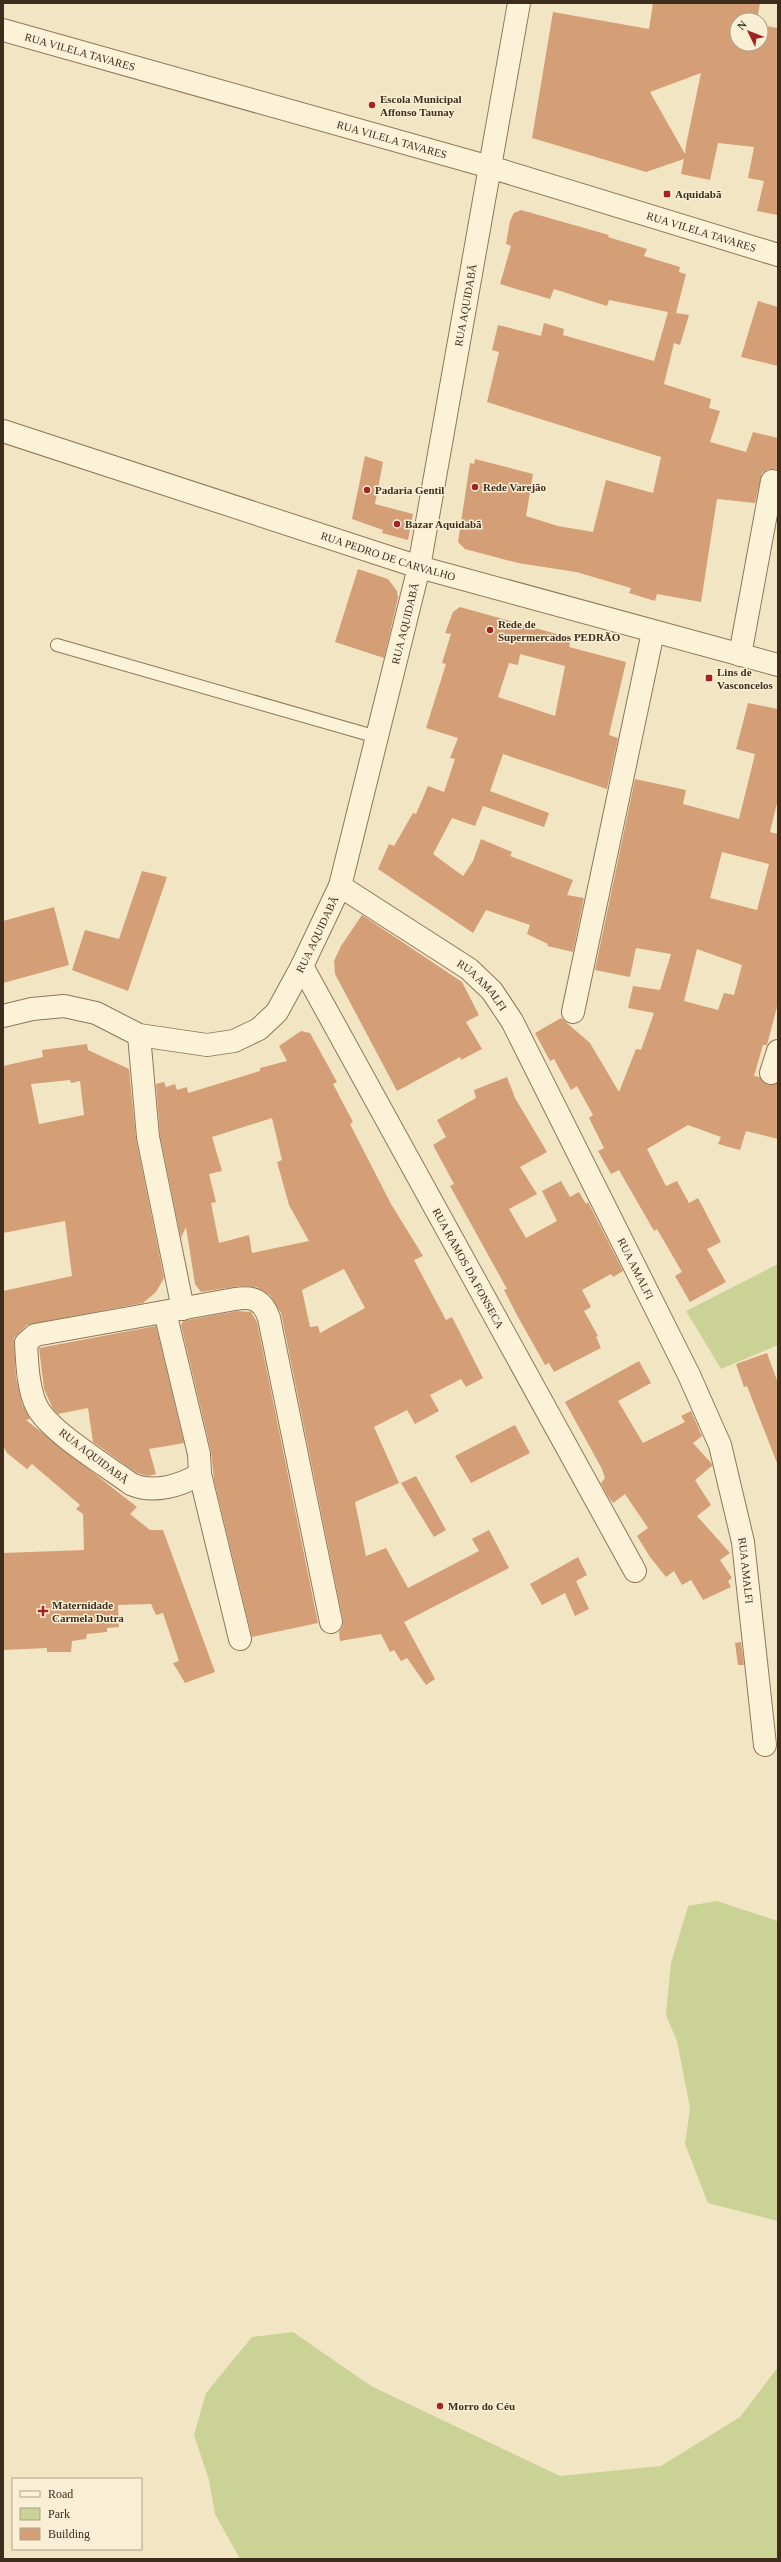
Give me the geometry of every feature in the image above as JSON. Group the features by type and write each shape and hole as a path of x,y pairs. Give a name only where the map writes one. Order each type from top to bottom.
{"street":[{"name":"RUA AQUIDABÃ","path":"3,1016 32,1009 64,1006 96,1014 139,1035 207,1045 234,1041 258,1029 277,1012 302,966 340,886 419,567 519,3"},
{"name":"RUA VILELA TAVARES","path":"3,30 490,167 778,254"},
{"name":"RUA PEDRO DE CARVALHO","path":"3,431 419,567 778,665"},
{"path":"740,655 772,481"},
{"path":"573,1012 653,632"},
{"name":"RUA AMALFI","path":"340,886 469,969 492,990 512,1020 685,1368 720,1445 743,1542 765,1744"},
{"name":"RUA RAMOS DA FONSECA","path":"302,966 635,1571"},
{"path":"139,1035 148,1137 174,1311 199,1454 200,1474 240,1639"},
{"path":"772,1074 778,1052"},
{"name":"RUA AQUIDABÃ","path":"200,1474 191,1479 156,1489 142,1489 131,1484 44,1418 36,1405 26,1343 35,1335 246,1297 256,1299 266,1310 331,1622"}],"lane":[{"path":"57,645 377,737"}],"green space":[{"path":"778,1264 778,1345 721,1369 686,1311"},
{"path":"717,1901 778,1921 778,2221 708,2203 685,2144 690,2108 677,2041 666,2015 671,1963 688,1906"},
{"path":"293,2332 371,2386 560,2476 661,2466 740,2417 778,2367 778,2559 240,2559 215,2514 209,2480 194,2435 206,2393 252,2337"}],"building":[{"path":"653,3 760,3 758,12 729,12 729,52 769,52 769,26 778,28 778,215 757,211 764,181 748,178 754,147 718,143 710,180 681,174 684,159 646,172 532,138 553,12 649,29","holes":["701,73 686,145 685,154 650,92"]},
{"path":"521,210 609,235 608,237 647,249 644,256 680,267 679,272 686,274 676,313 689,315 680,345 674,343 664,384 711,399 709,408 720,411 710,442 746,452 753,432 778,438 778,470 768,469 762,473 755,503 717,499 701,602 657,594 655,601 629,593 631,588 576,572 518,563 465,549 458,542 470,463 474,464 475,459 533,474 526,516 558,526 593,532 606,480 653,493 661,457 487,402 499,352 492,350 498,325 541,336 544,323 564,329 563,335 654,361 668,312 609,300 607,306 554,289 550,299 500,284 511,246 506,244 510,221 514,213"},
{"path":"758,301 778,307 778,366 741,357"},
{"path":"365,456 383,462 375,504 413,514 408,540 382,533 383,530 352,519"},
{"path":"358,569 388,579 397,591 398,598 384,658 335,642"},
{"path":"460,607 571,638 569,647 626,662 609,735 618,738 607,789 503,754 490,791 549,813 544,827 483,806 475,826 452,818 433,854 463,876 473,861 481,839 512,852 510,856 573,880 567,895 584,898 573,952 547,946 548,944 527,934 530,925 486,910 473,933 378,869 389,844 394,846 413,813 416,814 428,786 444,792 455,759 450,758 458,738 426,728 446,664 442,663 451,634 445,633 453,612","holes":["520,654 565,666 555,716 498,697 509,663 518,665"]},
{"path":"748,703 778,709 778,799 770,832 778,834 778,1003 767,1045 763,1045 754,1076 760,1077 768,1085 778,1083 778,1139 746,1131 740,1150 718,1144 721,1137 688,1125 647,1149 666,1186 677,1181 689,1203 698,1198 721,1242 707,1249 726,1282 690,1302 675,1276 682,1272 657,1229 654,1231 619,1170 611,1174 598,1151 604,1148 589,1118 593,1115 577,1086 571,1090 554,1059 550,1061 535,1033 561,1018 590,1043 619,1092 636,1049 641,1050 654,1013 628,1008 633,986 660,990 671,954 636,948 630,977 595,970 635,779 686,790 683,804 739,819 755,754 736,749","holes":["722,852 769,864 757,910 710,898","697,949 742,965 734,995 724,993 718,1010 684,1001"]},
{"path":"142,871 167,877 128,991 72,970 85,930 119,939"},
{"path":"54,907 69,965 3,983 3,921"},
{"path":"362,915 462,982 479,1015 466,1022 482,1049 461,1060 460,1057 397,1091 335,974 334,961 341,946"},
{"path":"301,1031 310,1033 337,1082 333,1084 353,1122 350,1124 391,1204 423,1256 414,1260 446,1320 452,1317 483,1378 466,1387 461,1379 430,1395 439,1411 415,1424 407,1410 374,1427 399,1483 355,1502 366,1556 386,1548 408,1588 479,1551 472,1539 489,1530 509,1568 404,1622 435,1679 426,1685 407,1658 401,1661 394,1650 390,1652 381,1634 340,1641 339,1632 343,1626 343,1620 281,1313 270,1295 257,1287 240,1286 201,1292 195,1284 186,1227 181,1238 160,1135 156,1084 164,1082 166,1087 175,1084 177,1090 187,1087 188,1093 260,1071 260,1068 287,1061 279,1046","holes":["272,1118 282,1160 277,1162 289,1205 309,1241 252,1253 249,1235 219,1243 211,1203 216,1202 209,1174 222,1171 212,1137","344,1269 365,1308 320,1333 318,1326 310,1327 302,1290"]},
{"path":"87,1044 88,1050 129,1069 136,1139 164,1278 156,1292 143,1303 27,1325 14,1338 16,1378 22,1404 30,1419 26,1420 137,1507 130,1514 150,1530 163,1530 215,1672 185,1683 173,1663 179,1661 163,1613 156,1615 151,1604 118,1605 119,1627 107,1628 107,1632 87,1634 86,1639 72,1641 71,1652 47,1652 47,1648 3,1650 3,1553 84,1550 83,1514 76,1509 80,1505 32,1464 27,1469 7,1453 3,1446 3,1291 72,1276 65,1221 3,1233 3,1066 43,1057 42,1050","holes":["70,1080 71,1083 80,1081 84,1115 39,1124 31,1084"]},
{"path":"507,1077 515,1098 547,1152 520,1167 537,1194 509,1209 526,1238 557,1221 542,1191 561,1181 570,1197 579,1192 586,1204 588,1202 623,1271 613,1277 611,1274 582,1290 591,1307 584,1311 598,1336 596,1337 601,1348 554,1372 549,1363 545,1365 518,1317 504,1290 507,1289 450,1186 454,1184 433,1145 446,1137 437,1120 476,1098 474,1090"},
{"path":"237,1311 251,1312 257,1322 318,1623 252,1637 214,1480 211,1451 181,1325 183,1321"},
{"path":"156,1326 184,1443 149,1449 156,1474 149,1476 137,1473 93,1442 88,1408 58,1414 53,1409 44,1389 39,1348"},
{"path":"767,1353 778,1383 777,1463 747,1386 744,1387 736,1364"},
{"path":"639,1361 651,1383 618,1401 643,1443 685,1422 681,1416 691,1411 702,1436 693,1443 712,1464 712,1466 695,1480 711,1505 697,1516 730,1553 720,1560 732,1578 728,1581 731,1587 703,1600 691,1580 682,1585 674,1571 666,1577 650,1557 637,1536 648,1528 625,1494 613,1503 607,1495 601,1483 605,1478 602,1469 565,1402"},
{"path":"515,1425 530,1453 471,1483 455,1456"},
{"path":"416,1476 446,1530 434,1537 401,1483"},
{"path":"578,1557 587,1575 576,1581 589,1609 575,1616 565,1593 542,1605 530,1584"},
{"path":"741,1642 744,1665 738,1665 735,1643"}],"place":[{"name":"Escola Municipal Affonso Taunay","path":"372,105"},
{"name":"Aquidabã","path":"667,194"},
{"name":"Rede Varejão","path":"475,487"},
{"name":"Padaria Gentil","path":"367,490"},
{"name":"Bazar Aquidabã","path":"397,524"},
{"name":"Rede de Supermercados PEDRÃO","path":"490,630"},
{"name":"Lins de Vasconcelos","path":"709,678"},
{"name":"Maternidade Carmela Dutra","path":"43,1611"},
{"name":"Morro do Céu","path":"440,2406"}]}
